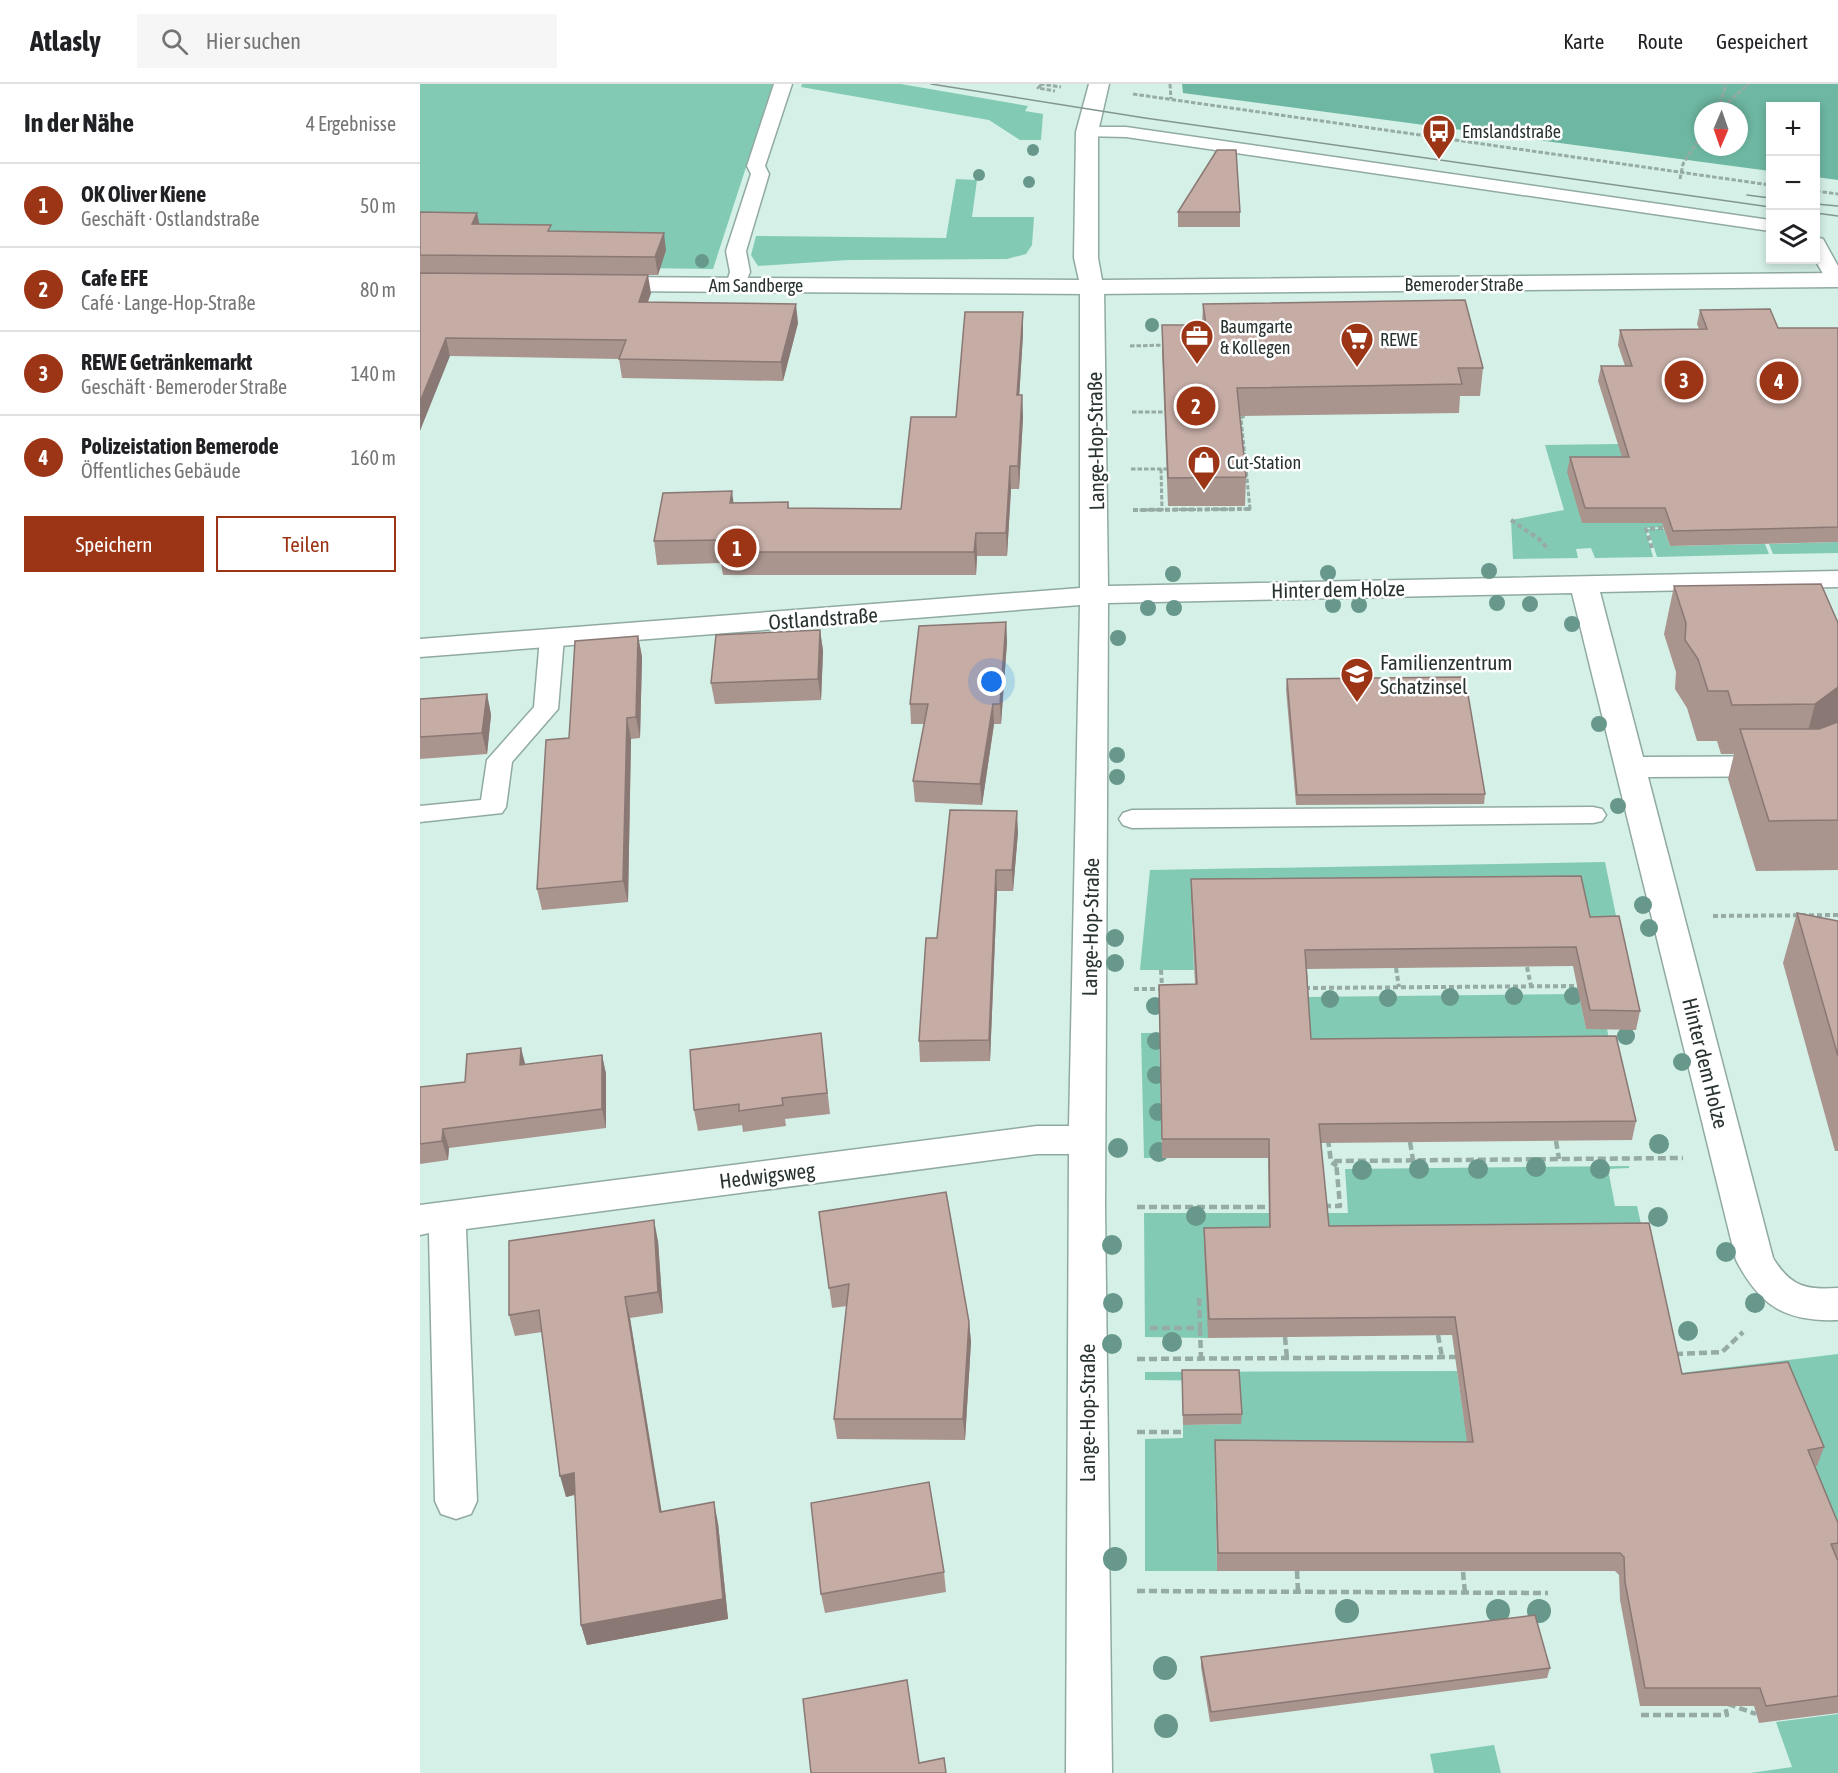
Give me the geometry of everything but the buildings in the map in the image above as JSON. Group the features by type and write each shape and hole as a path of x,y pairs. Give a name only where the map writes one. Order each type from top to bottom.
{"street":[{"name":"Lange-Hop-Straße","path":"1089,1773 1087,1140 1095,526 1092,286 1086,258 1088,132 1099,84"},
{"name":"Bemeroder Straße","path":"1092,286 1837,280"},
{"name":"Am Sandberge","path":"580,284 1092,286"},
{"name":"Hinter dem Holze","path":"1093,596 1130,593 1838,579"},
{"name":"Hinter dem Holze","path":"1584,584 1755,1260 1770,1285 1784,1296 1803,1304 1838,1304"},
{"name":"Ostlandstraße","path":"420,648 1093,596"},
{"path":"1631,767 1806,766 1824,759 1838,742"},
{"name":"Hedwigsweg","path":"456,1501 434,1218 1037,1140 1087,1140"}],"lane":[{"path":"736,285 740,272 736,251 760,174 756,166 783,84"},
{"path":"1088,132 1126,132 1766,225"},
{"name":"Bemeroder Straße","path":"1820,251 1837,280"},
{"path":"420,814 493,807 500,760 546,709 552,638"},
{"path":"1132,819 1593,815"}],"path":[{"path":"1055,91 1038,88 1041,84 1055,86 1057,84"},
{"path":"1170,84 1170,99"},
{"path":"1720,102 1726,84"},
{"path":"1728,102 1749,84"},
{"path":"1131,97 1132,94 1170,99 1766,184"},
{"path":"1682,171 1694,149"},
{"path":"1820,192 1838,194"},
{"path":"1126,346 1166,345"},
{"path":"1129,510 1250,509 1241,418 1246,416 1245,406"},
{"path":"1128,412 1164,412"},
{"path":"1161,469 1162,510"},
{"path":"1128,470 1167,469"},
{"path":"1511,520 1539,539 1555,559"},
{"path":"1653,551 1646,529 1664,528"},
{"path":"1731,916 1838,915"},
{"path":"1527,967 1531,986"},
{"path":"1396,968 1400,987"},
{"path":"1161,970 1162,990"},
{"path":"1297,988 1586,986"},
{"path":"1133,989 1173,989"},
{"path":"1327,1133 1330,1160 1337,1166"},
{"path":"1556,1141 1559,1159"},
{"path":"1410,1142 1413,1160"},
{"path":"1317,1206 1340,1206 1336,1161 1683,1158"},
{"path":"1137,1207 1281,1206"},
{"path":"1199,1296 1202,1359"},
{"path":"1150,1328 1200,1328"},
{"path":"1671,1354 1722,1352 1728,1349 1743,1332"},
{"path":"1438,1335 1442,1358"},
{"path":"1285,1337 1287,1359"},
{"path":"1137,1359 1465,1357"},
{"path":"1137,1432 1183,1432"},
{"path":"1297,1571 1298,1592"},
{"path":"1463,1572 1465,1593"},
{"path":"1137,1591 1548,1593"},
{"path":"1641,1715 1727,1715 1723,1696"},
{"path":"1725,1703 1756,1714"}],"green space":[{"path":"420,84 773,84 713,269 420,265"},
{"path":"802,84 901,84 1028,106 1025,111 1043,114 1041,140 1020,140 989,120 801,87"},
{"path":"1182,84 1838,84 1838,180 1820,178 1820,102 1766,102 1766,170 1183,93"},
{"path":"956,179 977,180 972,217 1034,217 1032,245 1026,254 1007,259 848,260 758,266 751,255 756,236 946,238"},
{"path":"1838,441 1662,523 1664,527 1645,528 1653,557 1595,558 1591,548 1576,549 1578,558 1513,559 1511,520 1564,510 1545,445"},
{"path":"1648,529 1664,529 1670,546 1765,544 1769,554 1657,557"},
{"path":"1838,542 1838,553 1773,554 1769,544"},
{"path":"1605,862 1620,935 1191,898 1194,970 1140,970 1150,870"},
{"path":"1579,994 1586,1029 1607,1029 1612,1055 1310,1058 1305,997"},
{"path":"1141,1033 1159,1033 1162,1158 1144,1158"},
{"path":"1629,1166 1629,1168 1608,1169 1615,1206 1637,1206 1645,1242 1208,1338 1145,1337 1144,1213 1348,1213 1345,1169"},
{"path":"1838,1354 1838,1559 1801,1468 1817,1465 1687,1391 1680,1373"},
{"path":"1457,1371 1464,1419 1529,1461 1215,1459 1217,1571 1145,1571 1145,1439 1183,1438 1183,1425 1241,1424 1239,1381 1145,1380 1145,1372"},
{"path":"1838,1714 1838,1773 1750,1773 1792,1767 1776,1722"},
{"path":"1494,1745 1501,1773 1434,1773 1430,1754"}],"tram line":[{"path":"931,84 1145,118 1766,206"},
{"path":"1747,195 1766,197"},
{"path":"1820,204 1838,206"},
{"path":"1820,214 1838,216"}],"place":[{"name":"Emslandstraße","path":"1439,160"},
{"name":"Baumgarte & Kollegen","path":"1197,365"},
{"name":"REWE","path":"1357,368"},
{"name":"REWE Getränkemarkt","path":"1684,380"},
{"name":"Polizeistation Bemerode","path":"1779,381"},
{"name":"Cafe EFE","path":"1196,406"},
{"name":"Cut-Station","path":"1204,491"},
{"name":"OK Oliver Kiene","path":"737,548"},
{"name":"Familienzentrum Schatzinsel","path":"1357,703"}]}
